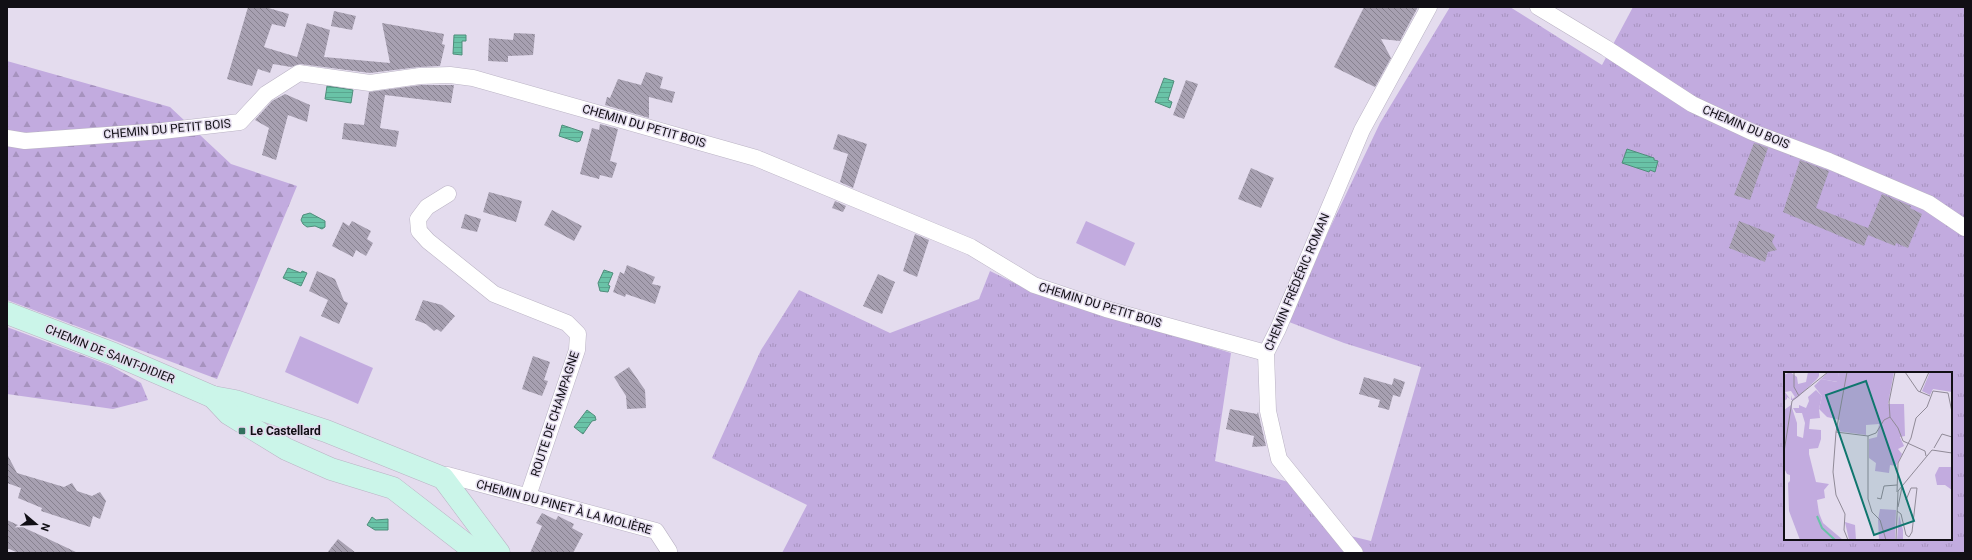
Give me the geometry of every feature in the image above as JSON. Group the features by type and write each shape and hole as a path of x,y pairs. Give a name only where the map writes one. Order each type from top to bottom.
{"street":[{"name":"CHEMIN FRÉDÉRIC ROMAN","path":"1355,553 1279,459 1268,411 1266,354 1362,130 1429,7"},
{"name":"CHEMIN DU BOIS","path":"1538,7 1606,48 1692,104 1752,132 1829,161 1928,203 1965,228"},
{"name":"CHEMIN DU PETIT BOIS","path":"7,138 25,141 162,131 240,122 266,94 299,73 370,83 420,76 450,74 473,78 756,158 971,247 1034,285 1106,309 1266,354"},
{"name":"ROUTE DE CHAMPAGNE","path":"448,194 427,207 418,219 419,231 428,241 494,294 567,323 578,334 577,350 528,496"},
{"name":"CHEMIN DE SAINT-DIDIER","path":"7,313 114,354 213,397"},
{"path":"213,397 234,401 326,431 443,478 499,553"},
{"path":"213,397 229,414 286,449 331,469 393,488 477,553"},
{"name":"CHEMIN DU PINET À LA MOLIÈRE","path":"443,478 448,475 656,531 667,552"}],"green space":[{"path":"1450,7 1510,7 1602,65 1633,7 1965,7 1965,553 782,553 807,505 712,458 761,350 799,290 890,333 979,299 990,271 1035,293 1231,353 1215,461 1292,483 1334,532 1371,541 1421,367 1344,343 1289,322 1328,232 1380,123"},
{"path":"7,61 170,107 231,164 297,186 217,379 7,300"},
{"path":"1086,221 1135,243 1125,266 1076,243"},
{"path":"7,327 111,366 141,383 148,400 113,409 7,394"},
{"path":"300,336 373,368 358,404 285,372"}],"shaded area":[{"path":"454,35 466,35 466,41 462,41 462,55 453,54"},
{"path":"1164,78 1174,81 1168,100 1172,102 1170,108 1155,102"},
{"path":"327,86 353,90 351,103 325,99"},
{"path":"562,125 583,132 580,141 577,142 559,136"},
{"path":"1627,149 1654,158 1654,160 1658,161 1655,172 1650,170 1649,172 1622,163"},
{"path":"310,213 325,221 325,227 322,229 315,226 307,227 303,224 301,220 303,215"},
{"path":"288,268 301,273 302,271 307,273 301,286 283,278"},
{"path":"604,270 613,273 608,285 610,286 608,292 600,291 598,283"},
{"path":"587,410 595,416 596,420 592,421 583,434 574,427"},
{"path":"372,517 376,520 388,519 388,530 375,530 367,525"}],"building":[{"path":"248,7 265,7 289,14 285,27 272,24 264,47 297,57 307,23 330,30 324,57 390,63 382,23 444,34 442,44 445,45 440,66 370,73 300,64 291,67 273,64 270,73 258,69 252,86 227,79"},
{"path":"1364,7 1418,7 1400,41 1381,39 1391,58 1375,87 1334,67"},
{"path":"334,11 356,16 352,30 331,26"},
{"path":"514,33 535,34 533,55 508,56 508,62 488,61 489,38 513,40"},
{"path":"646,72 663,77 660,88 675,92 672,103 649,97 649,118 605,105 607,97 610,98 618,79 641,85"},
{"path":"1186,80 1198,84 1184,119 1173,115"},
{"path":"421,85 454,85 451,103 385,95 380,128 399,131 396,147 342,139 344,123 364,125 369,92"},
{"path":"285,94 310,105 307,122 288,115 276,160 262,155 269,128 255,120 272,101"},
{"path":"600,124 618,129 610,161 617,163 612,178 600,175 599,179 580,174 592,128 599,130"},
{"path":"838,134 867,144 853,188 840,182 848,154 833,149"},
{"path":"1754,143 1768,148 1750,200 1734,195"},
{"path":"1800,160 1829,171 1816,208 1868,228 1882,194 1911,206 1910,208 1922,214 1908,248 1896,243 1895,246 1868,235 1864,246 1783,212"},
{"path":"1251,168 1274,178 1261,208 1238,199"},
{"path":"489,192 522,201 516,222 483,212"},
{"path":"835,201 846,206 843,212 832,208"},
{"path":"552,210 582,226 574,241 544,225"},
{"path":"465,214 481,219 477,232 461,228"},
{"path":"352,221 371,231 367,239 373,243 366,256 356,250 353,257 332,246 343,222 349,226"},
{"path":"1739,221 1775,235 1772,242 1777,250 1768,252 1765,262 1729,248"},
{"path":"915,234 929,240 917,277 903,271"},
{"path":"627,265 655,277 652,284 661,286 655,304 626,294 625,297 613,292 620,272 624,274"},
{"path":"317,271 335,279 344,301 348,303 339,324 321,316 328,300 309,291"},
{"path":"878,274 895,282 882,314 863,306"},
{"path":"423,300 442,305 455,316 441,332 437,329 434,331 426,324 415,320"},
{"path":"533,356 550,362 544,380 548,381 542,396 522,389"},
{"path":"629,367 645,390 646,408 627,409 626,396 614,377"},
{"path":"1364,377 1392,385 1394,378 1405,382 1400,397 1393,395 1389,410 1378,407 1380,400 1359,394"},
{"path":"1230,409 1257,414 1258,412 1266,446 1252,447 1254,436 1226,429"},
{"path":"7,454 17,473 64,487 72,483 77,491 92,496 100,492 106,501 100,519 93,516 90,527 41,511 42,508 18,498 21,488 7,483"},
{"path":"542,513 556,520 558,516 574,524 572,528 583,534 573,553 530,553 542,526 536,523"},
{"path":"7,520 78,553 16,552 7,548"},
{"path":"338,539 356,553 327,553"}],"place":[{"name":"Le Castellard","path":"242,431"}]}
